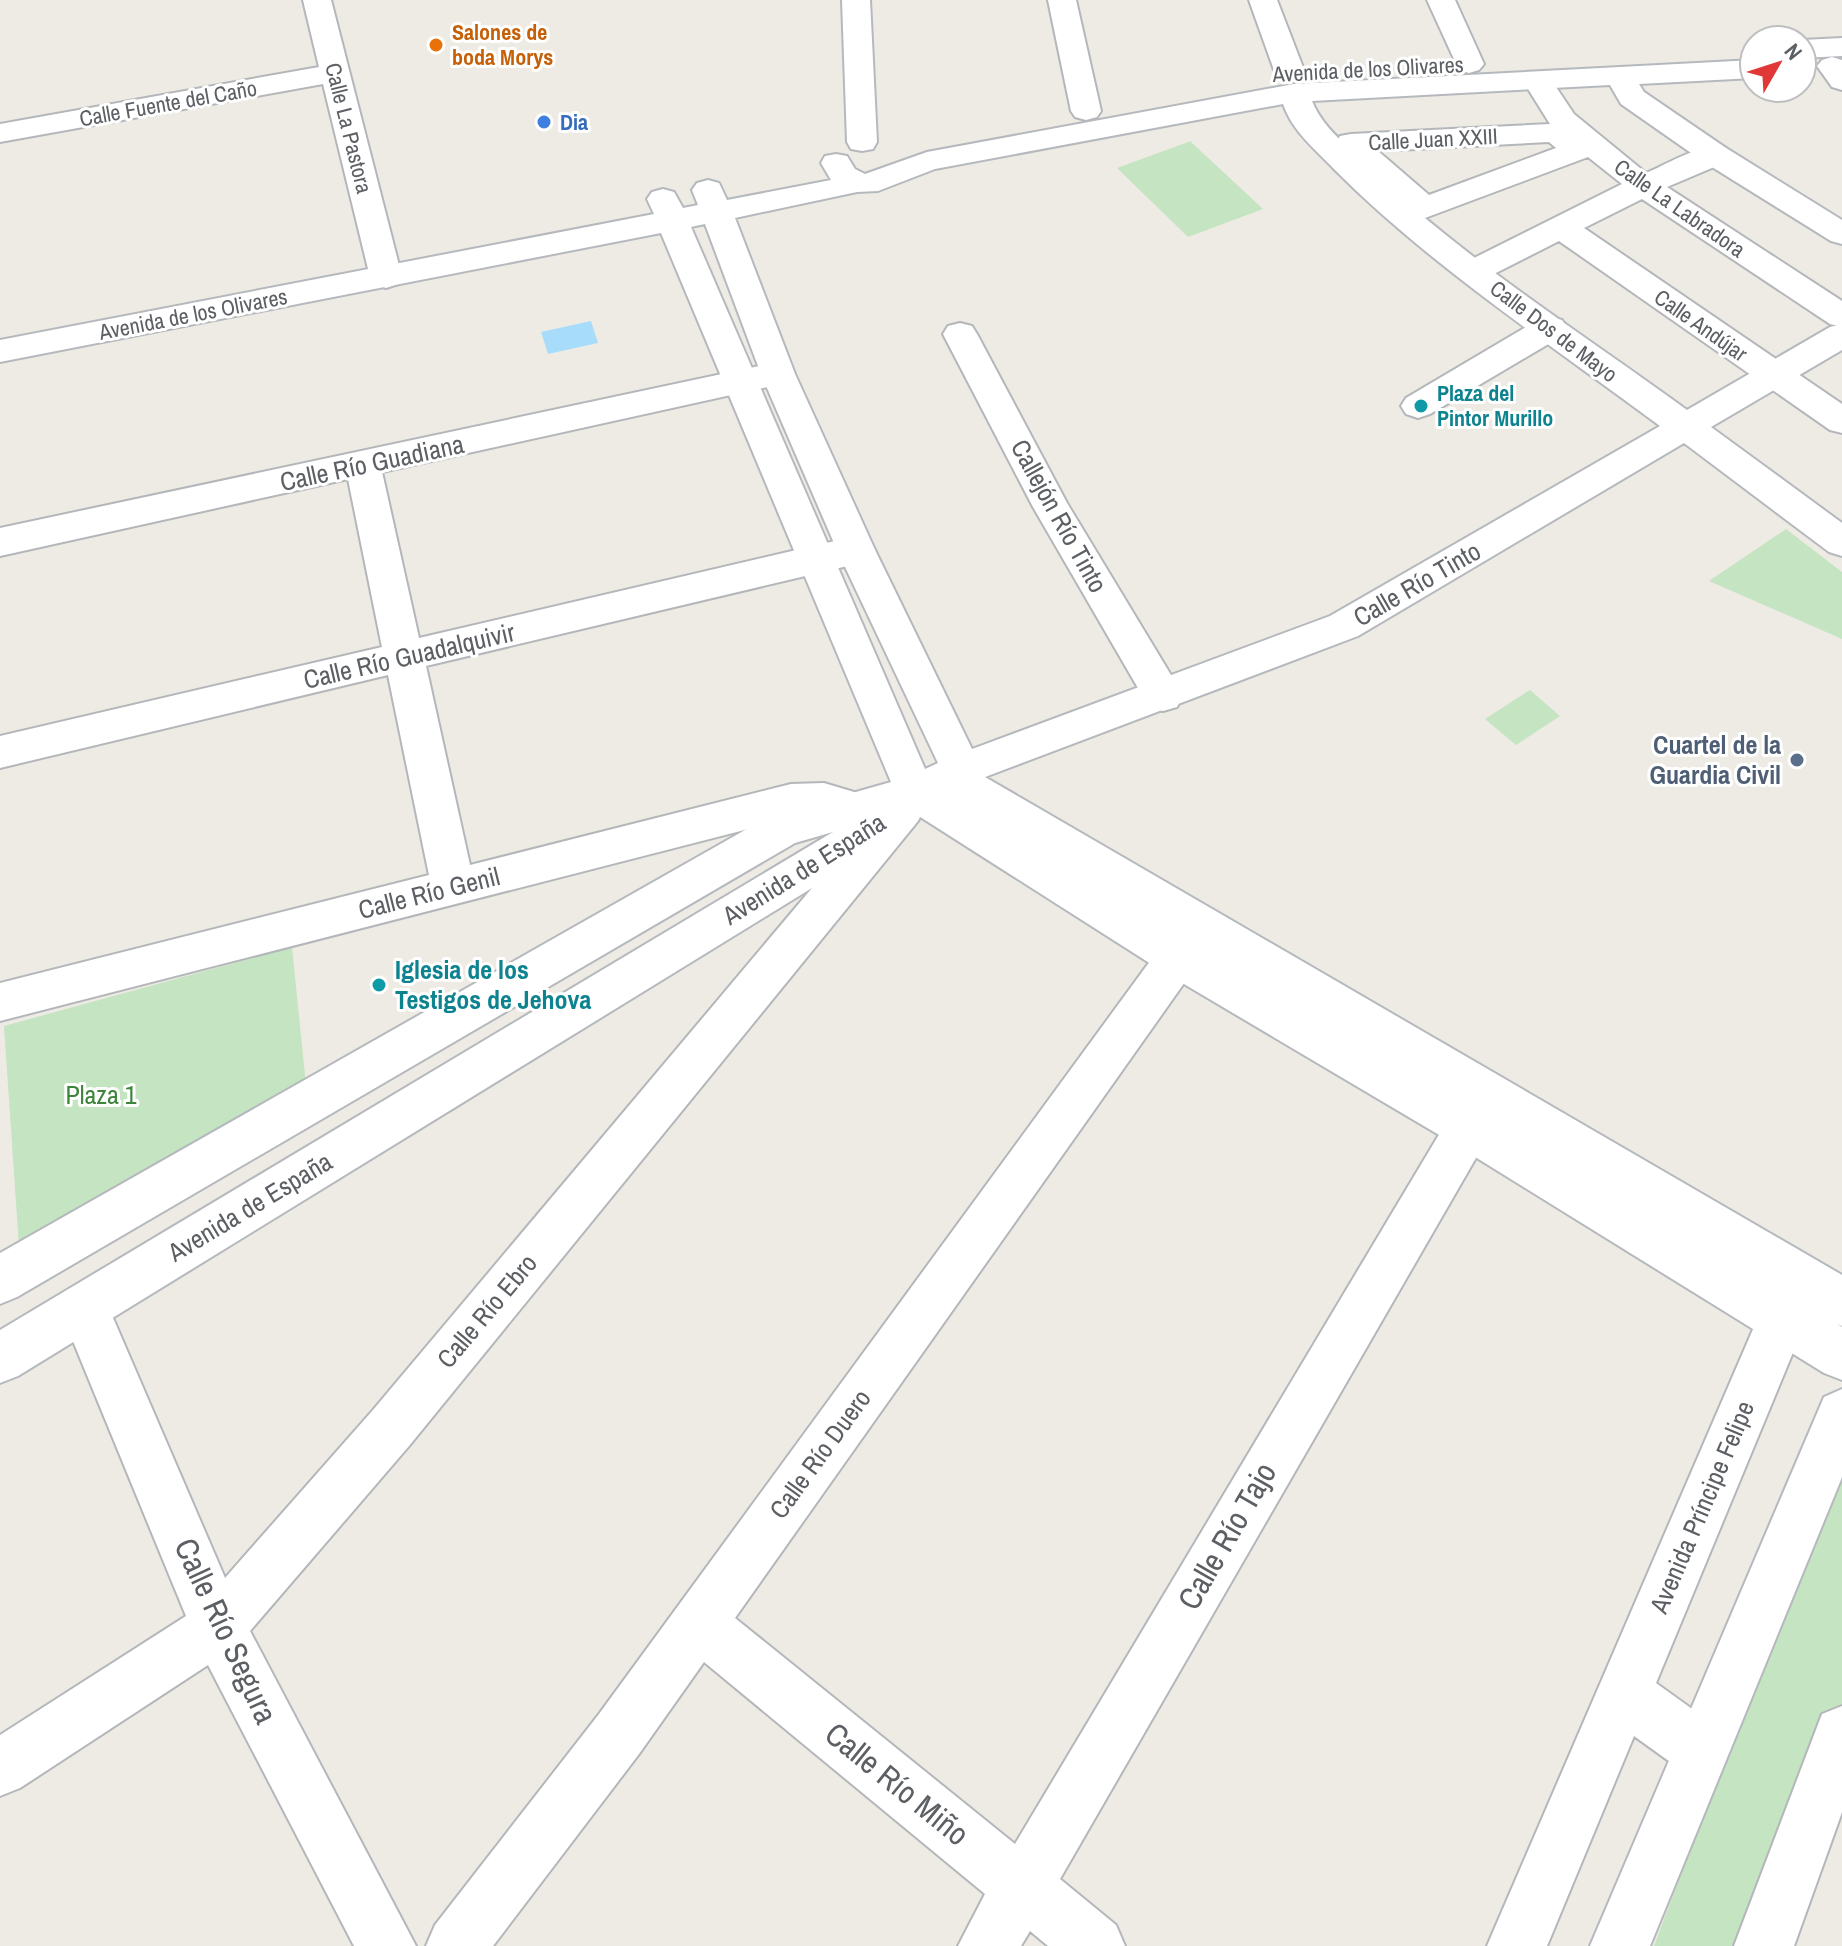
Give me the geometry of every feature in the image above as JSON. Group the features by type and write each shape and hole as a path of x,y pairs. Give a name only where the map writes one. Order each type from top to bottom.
{"street":[{"name":"Calle La Pastora","path":"317,0 383,266"},
{"path":"856,0 885,152"},
{"path":"1062,0 1086,111"},
{"name":"Calle Dos de Mayo","path":"1263,0 1305,122 1408,176 1425,235 1842,542"},
{"path":"1441,0 1469,64"},
{"name":"Avenida de los Olivares","path":"885,152 1086,111 1292,81 1469,64 1738,52"},
{"path":"1818,56 1839,65"},
{"path":"1818,66 1839,65"},
{"name":"Avenida de los Olivares","path":"845,172 843,150 885,152 927,161 1292,81 1538,81 1738,70"},
{"name":"Calle Fuente del Caño","path":"0,133 335,73"},
{"path":"1619,75 1632,98 1715,155 1842,234"},
{"name":"Calle La Labradora","path":"1538,81 1574,139 1842,316"},
{"name":"Calle Juan XXIII","path":"1556,133 1574,139 1578,150 1425,208 1408,176 1351,143 1556,133"},
{"name":"Calle Juan XXIII","path":"1408,176 1574,139"},
{"name":"Avenida de los Olivares","path":"0,351 383,266 845,172 888,180 885,152"},
{"path":"1474,271 1643,186 1715,155"},
{"path":"712,200 761,379"},
{"path":"666,209 761,379 837,555 901,762 917,792 942,812 1189,942 1478,1110 1788,1298 1842,1355"},
{"name":"Calle Andújar","path":"1561,227 1842,421"},
{"name":"Avenida de los Olivares","path":"0,328 383,266"},
{"path":"1418,406 1550,328"},
{"name":"Callejón Río Tinto","path":"960,334 1051,507 1163,696"},
{"name":"Calle Río Tinto","path":"917,792 963,769 1344,626 1842,335"},
{"name":"Calle Río Guadiana","path":"0,542 761,379"},
{"path":"363,465 453,886"},
{"path":"837,555 963,769 971,790 1189,942"},
{"name":"Calle Río Guadalquivir","path":"0,752 837,555"},
{"name":"Avenida de España","path":"0,1280 783,829 917,792"},
{"name":"Avenida de España","path":"0,1358 880,825 917,792"},
{"name":"Calle Río Ebro","path":"0,1768 218,1627 391,1428 917,792"},
{"name":"Calle Río Genil","path":"0,1002 791,801 824,800 859,810"},
{"name":"Calle Río Duero","path":"456,1946 619,1734 1189,942"},
{"name":"Calle Río Tajo","path":"988,1946 1478,1110"},
{"path":"1788,1298 1842,1302"},
{"name":"Avenida Príncipe Felipe","path":"1517,1946 1788,1298"},
{"name":"Calle Río Segura","path":"84,1307 218,1627 386,1946"},
{"path":"1620,1946 1842,1415"},
{"name":"Calle Río Miño","path":"699,1623 1095,1946"},
{"path":"1623,1694 1700,1749"},
{"path":"1764,1946 1842,1734"}],"green space":[{"path":"1191,141 1263,209 1188,237 1117,168"},
{"path":"1786,529 1842,572 1842,639 1709,581"},
{"path":"1530,690 1560,716 1516,745 1485,719"},
{"name":"Plaza 1","path":"292,947 306,1085 19,1247 4,1026"},
{"path":"1842,1480 1842,1735 1766,1946 1654,1946 1704,1813"}],"water":[{"path":"591,321 598,343 548,354 541,332"}],"place":[{"name":"Salones de boda Morys","path":"436,45"},
{"name":"Dia","path":"544,122"},
{"name":"Plaza del Pintor Murillo","path":"1421,406"},
{"name":"Cuartel de la Guardia Civil","path":"1797,760"},
{"name":"Iglesia de los Testigos de Jehova","path":"379,985"}]}
